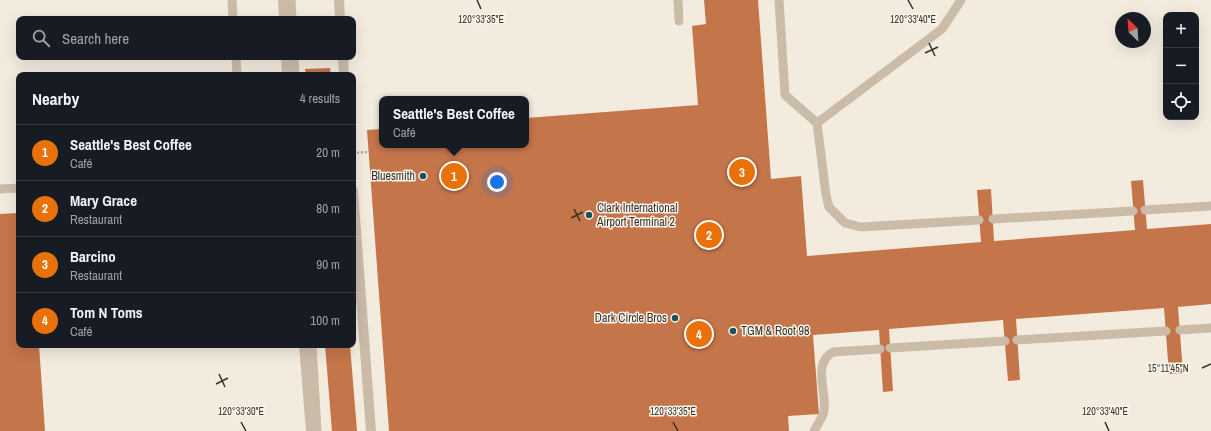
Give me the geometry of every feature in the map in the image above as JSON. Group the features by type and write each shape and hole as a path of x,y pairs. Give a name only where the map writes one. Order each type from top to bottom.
{"street":[{"path":"283,0 284,16"},
{"path":"339,0 340,16"},
{"path":"286,60 287,72"},
{"path":"343,60 344,72"},
{"path":"356,231 371,431"},
{"path":"304,348 310,431"}],"lane":[{"path":"232,0 233,16"},
{"path":"290,0 292,16"},
{"path":"678,0 679,21"},
{"path":"779,0 785,95 817,123 826,195 829,207 845,223 861,227 979,220"},
{"path":"817,123 942,29 961,0"},
{"path":"236,60 237,72"},
{"path":"294,60 295,72"},
{"path":"0,189 16,188"},
{"path":"1145,210 1211,206"},
{"path":"992,219 1133,211"},
{"path":"1180,330 1211,328"},
{"path":"1017,340 1166,331"},
{"path":"890,348 1005,341"},
{"path":"312,348 317,431"},
{"path":"814,431 824,412 822,367 826,356 833,352 880,349"}],"path":[{"path":"356,153 369,152"}],"building":[{"name":"Clark International Airport Terminal 2","path":"704,0 758,0 771,179 801,176 807,256 981,242 977,190 991,189 994,241 1135,230 1131,181 1143,180 1147,229 1211,224 1211,304 1178,307 1183,373 1169,374 1164,308 1016,319 1020,380 1008,381 1003,320 889,329 893,391 883,392 879,330 813,335 819,414 788,416 789,431 389,431 367,130 379,129 379,148 529,148 529,118 698,105 692,26 706,24"},
{"path":"330,68 331,72 306,72 305,69"},
{"path":"16,213 16,348 39,348 45,431 0,431 0,214"},
{"path":"325,348 350,348 357,431 332,431"}],"place":[{"name":"Barcino","path":"742,172"},
{"name":"Bluesmith","path":"423,176"},
{"name":"Seattle's Best Coffee","path":"454,176"},
{"name":"Clark International Airport Terminal 2","path":"589,215"},
{"name":"Mary Grace","path":"709,235"},
{"name":"Dark Circle Bros","path":"675,318"},
{"name":"TGM & Root 98","path":"733,331"},
{"name":"Tom N Toms","path":"699,334"}]}
